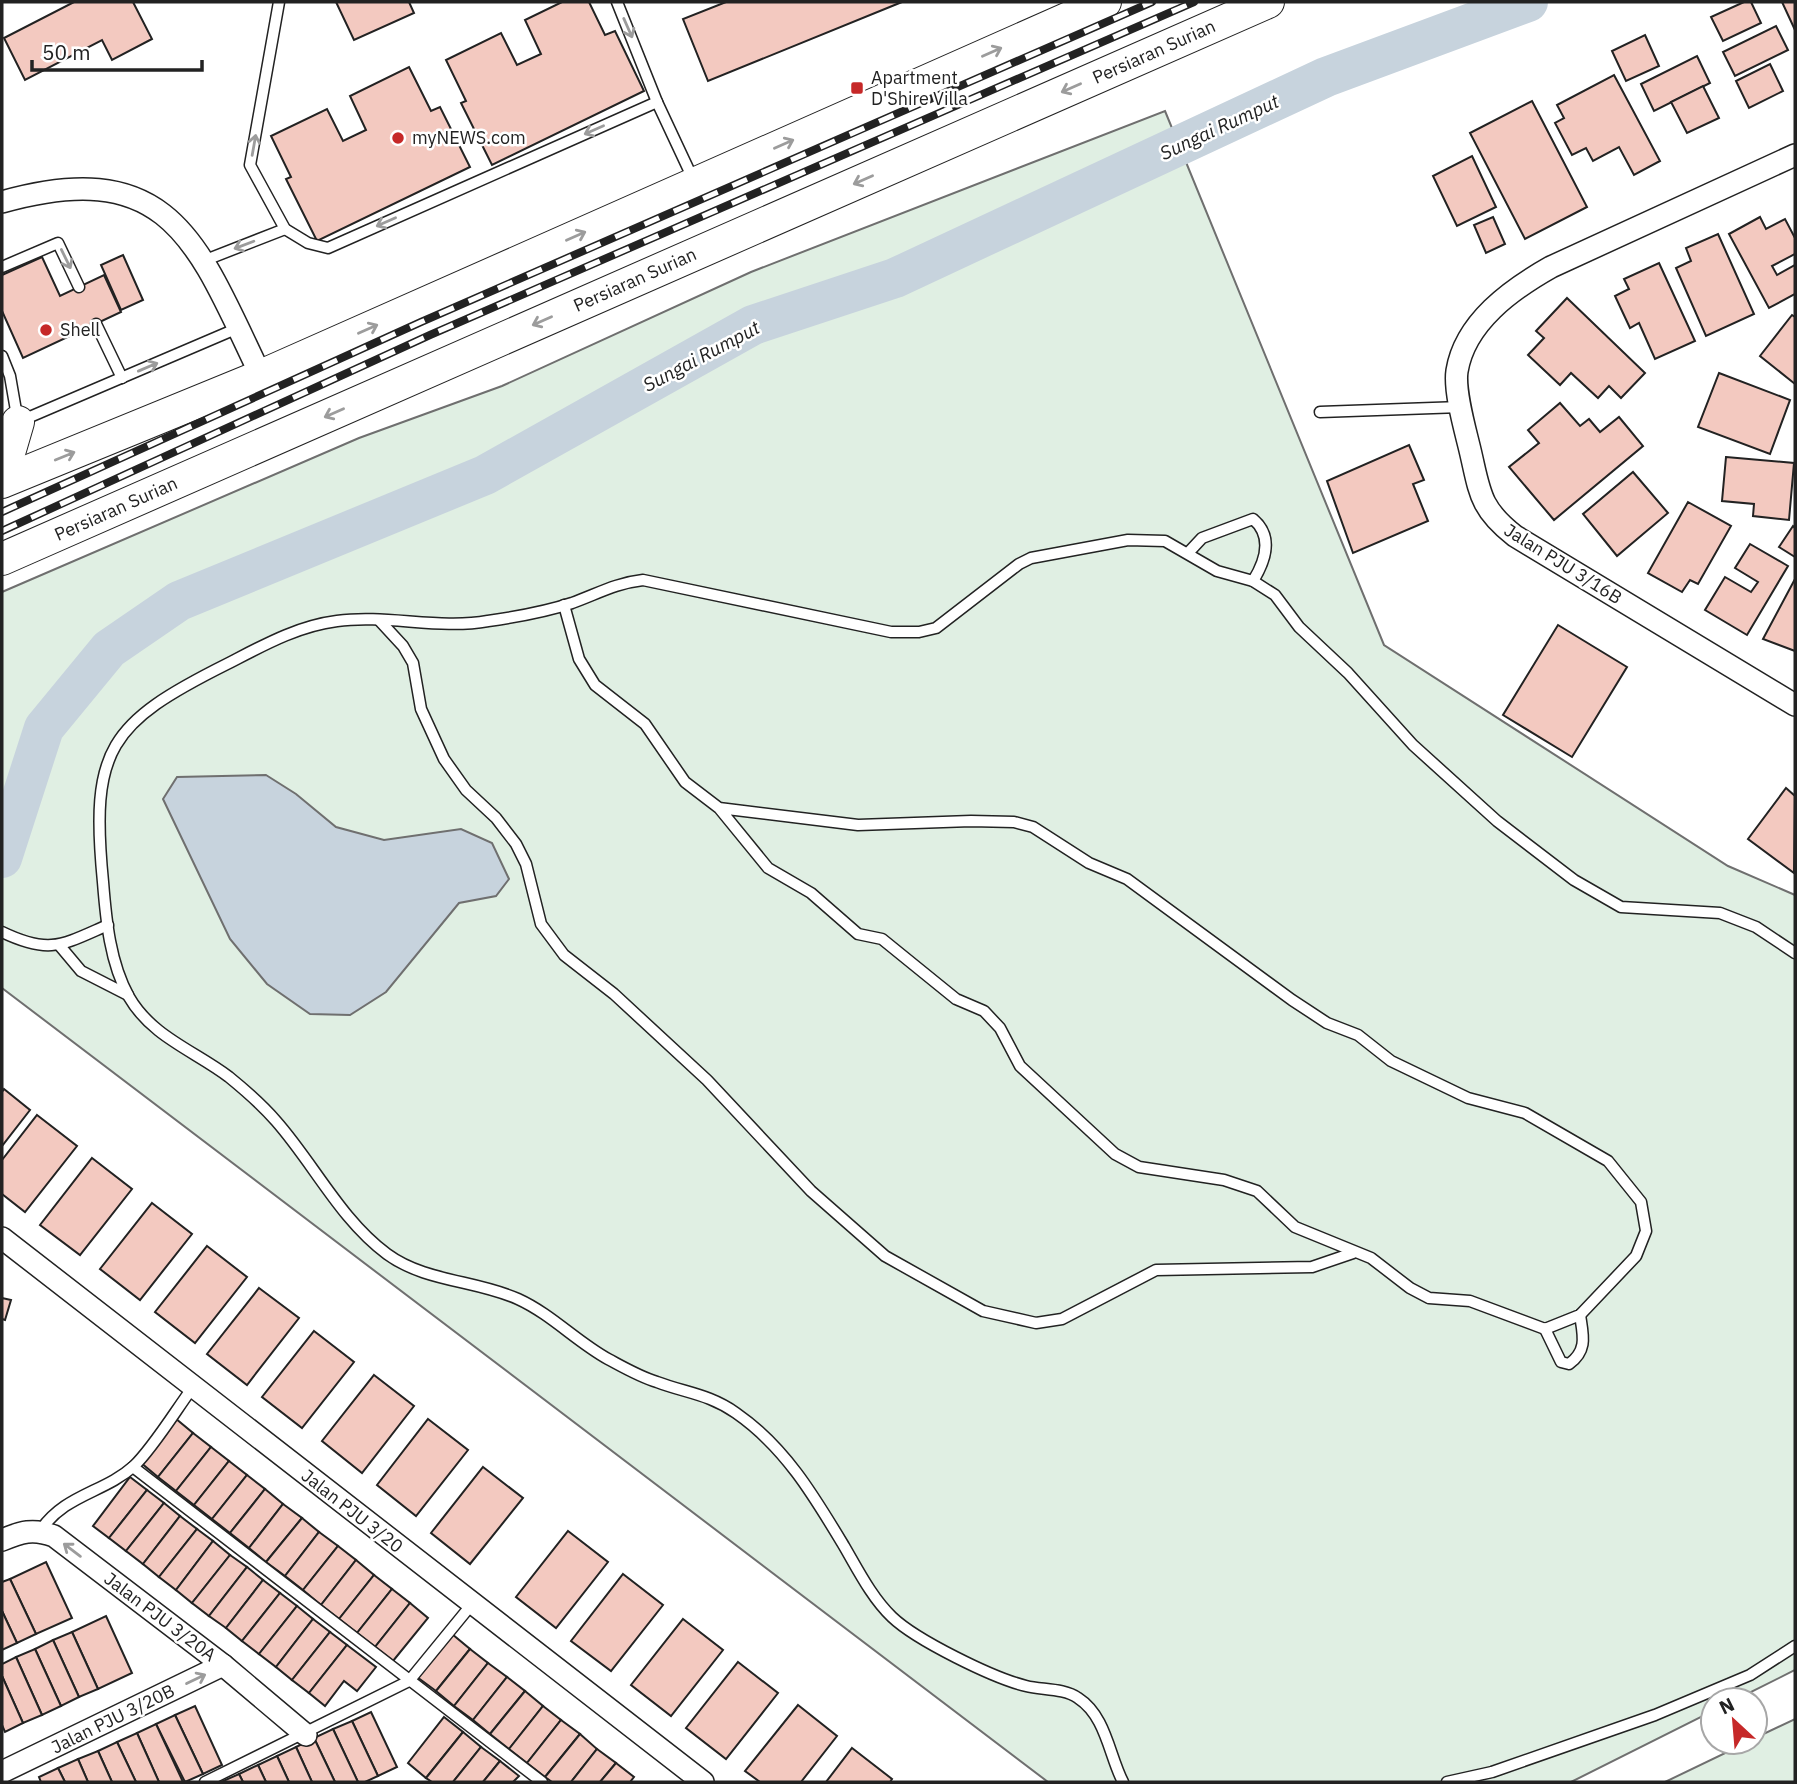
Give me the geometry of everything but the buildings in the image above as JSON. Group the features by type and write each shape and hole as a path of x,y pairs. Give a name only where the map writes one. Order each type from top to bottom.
{"main road":[{"path":"2,482 261,376 1105,2"},
{"name":"Persiaran Surian","path":"2,559 1268,2"},
{"path":"2,477 18,422"}],"street":[{"name":"Jalan PJU 3/16B","path":"1795,155 1551,267 1521,284 1495,305 1471,336 1457,371 1461,407 1482,503 1498,523 1515,536 1795,705"},
{"path":"2,202 36,192 69,188 125,193 163,211 191,240 261,376"},
{"name":"Jalan PJU 3/20","path":"2,1238 703,1782"},
{"path":"2,1540 23,1531 40,1531"},
{"name":"Jalan PJU 3/20A","path":"40,1531 54,1536 223,1665 306,1735"},
{"name":"Jalan PJU 3/20B","path":"2,1772 223,1665"}],"lane":[{"path":"279,2 250,165 285,229 309,243 328,248 657,102"},
{"path":"617,2 657,102 695,184"},
{"path":"203,261 285,229"},
{"path":"2,267 58,243 79,287"},
{"path":"96,324 122,378"},
{"path":"2,356 10,376 18,422 238,328"},
{"path":"1320,412 1461,407"},
{"path":"1188,553 1202,538 1241,520 1252,519 1261,526 1267,541 1261,569 1254,581"},
{"path":"1123,1782 1104,1731 1094,1714 1078,1697 1023,1685 997,1675 939,1647 893,1618 869,1587 800,1476 771,1440 733,1410 701,1393 656,1382 602,1356 519,1300 424,1273 388,1255 355,1224 276,1122 229,1077 175,1044 156,1028 128,995 111,950 97,832 100,783 109,758 122,735 142,714 177,690 298,630 340,621 479,623 564,605 616,583 643,580 891,632 919,632 936,628 1019,564 1031,558 1128,540 1165,541 1217,571 1254,581 1275,595 1300,627 1348,673 1423,754 1497,821 1574,880 1621,907 1720,913 1756,927 1795,953"},
{"path":"564,605 579,659 595,685 645,724 680,777 719,808 768,868 811,893 858,934 882,939 956,999 984,1011 1000,1028 1020,1066 1115,1154 1139,1167 1224,1180 1257,1191 1295,1227 1353,1253 1371,1258 1410,1288 1429,1298 1470,1301 1545,1329 1580,1315 1636,1256 1646,1231 1641,1202 1619,1172 1590,1148 1525,1113 1468,1098 1391,1060 1358,1035 1327,1023 1292,1000 1127,879 1089,863 1033,827 1014,822 971,821 858,825 719,808"},
{"path":"379,621 403,646 413,663 421,709 444,759 466,790 496,818 516,844 526,864 541,924 564,955 614,994 707,1080 811,1191 885,1256 983,1311 1036,1323 1062,1319 1156,1270 1312,1267 1353,1253"},
{"path":"2,932 27,944 60,946 108,925"},
{"path":"60,946 81,971 128,995"},
{"path":"1545,1329 1560,1362 1569,1364 1577,1358 1584,1345 1580,1315"},
{"path":"40,1531 50,1516 133,1467 193,1387"},
{"path":"133,1467 542,1782"},
{"path":"205,1782 306,1735 409,1681 472,1604"},
{"path":"1447,1782 1492,1772 1655,1715 1750,1675 1795,1646"}],"green space":[{"path":"1165,111 1384,645 1728,866 1795,895 1795,1670 1763,1686 1699,1686 1699,1718 1571,1782 1048,1782 2,988 2,592 359,438 502,386 751,272"},
{"path":"1795,1719 1795,1782 1665,1782 1719,1756 1769,1756 1769,1731"}],"shaded area":[{"path":"266,775 296,794 336,827 384,840 461,829 492,843 509,879 496,896 459,903 386,992 350,1015 310,1014 267,984 230,939 163,799 177,777"}],"waterway":[{"name":"Sungai Rumput","path":"2,858 44,728 109,649 179,601 485,475 753,325 895,278 1326,77 1528,2"}],"railway":[{"path":"2,512 421,322 1152,2"},
{"path":"2,531 430,335 1194,2"}],"place":[{"name":"Apartment D'Shire Villa","path":"857,88"},
{"name":"myNEWS.com","path":"398,138"},
{"name":"Shell","path":"46,330"}]}
